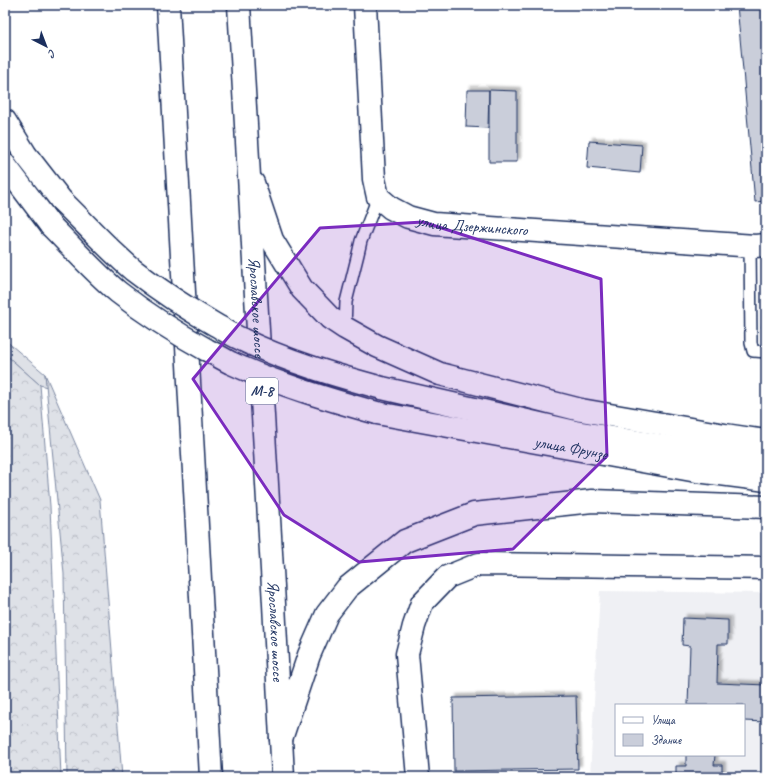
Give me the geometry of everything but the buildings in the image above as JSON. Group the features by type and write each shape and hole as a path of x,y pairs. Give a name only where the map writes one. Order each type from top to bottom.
{"main road":[{"path":"168,5 211,777"},
{"name":"Ярославское шоссе","path":"239,5 283,777"},
{"path":"365,5 374,179 378,196"},
{"name":"улица Фрунзе","path":"5,121 26,155 62,200 132,269 161,291 197,314 241,339 293,361 382,388 575,432 766,462"},
{"name":"улица Фрунзе","path":"5,165 51,226 118,291 185,338 231,363 331,400 377,413 697,471 766,480"},
{"path":"249,172 272,240 302,290 330,318 377,346 440,374 581,410 766,441"},
{"name":"улица Дзержинского","path":"378,196 391,208 408,217 434,224 758,245"},
{"path":"281,739 309,655 328,614 347,588 405,541 474,514 592,501 766,507"},
{"path":"418,777 407,654 422,603 447,577 479,564 766,568"}],"lane":[{"path":"345,328 346,302 361,241 378,196"},
{"path":"758,245 752,344 753,351 766,352"}],"highlighted area":[{"path":"423,222 601,279 607,456 513,549 359,562 284,515 193,379 320,228"}],"shaded area":[{"path":"600,591 766,593 766,777 590,777"}],"green space":[{"path":"5,340 45,374 47,387 40,385 5,354"},
{"path":"5,354 40,385 50,506 61,777 5,777"},
{"path":"45,374 100,500 122,777 67,777 64,574"}]}
